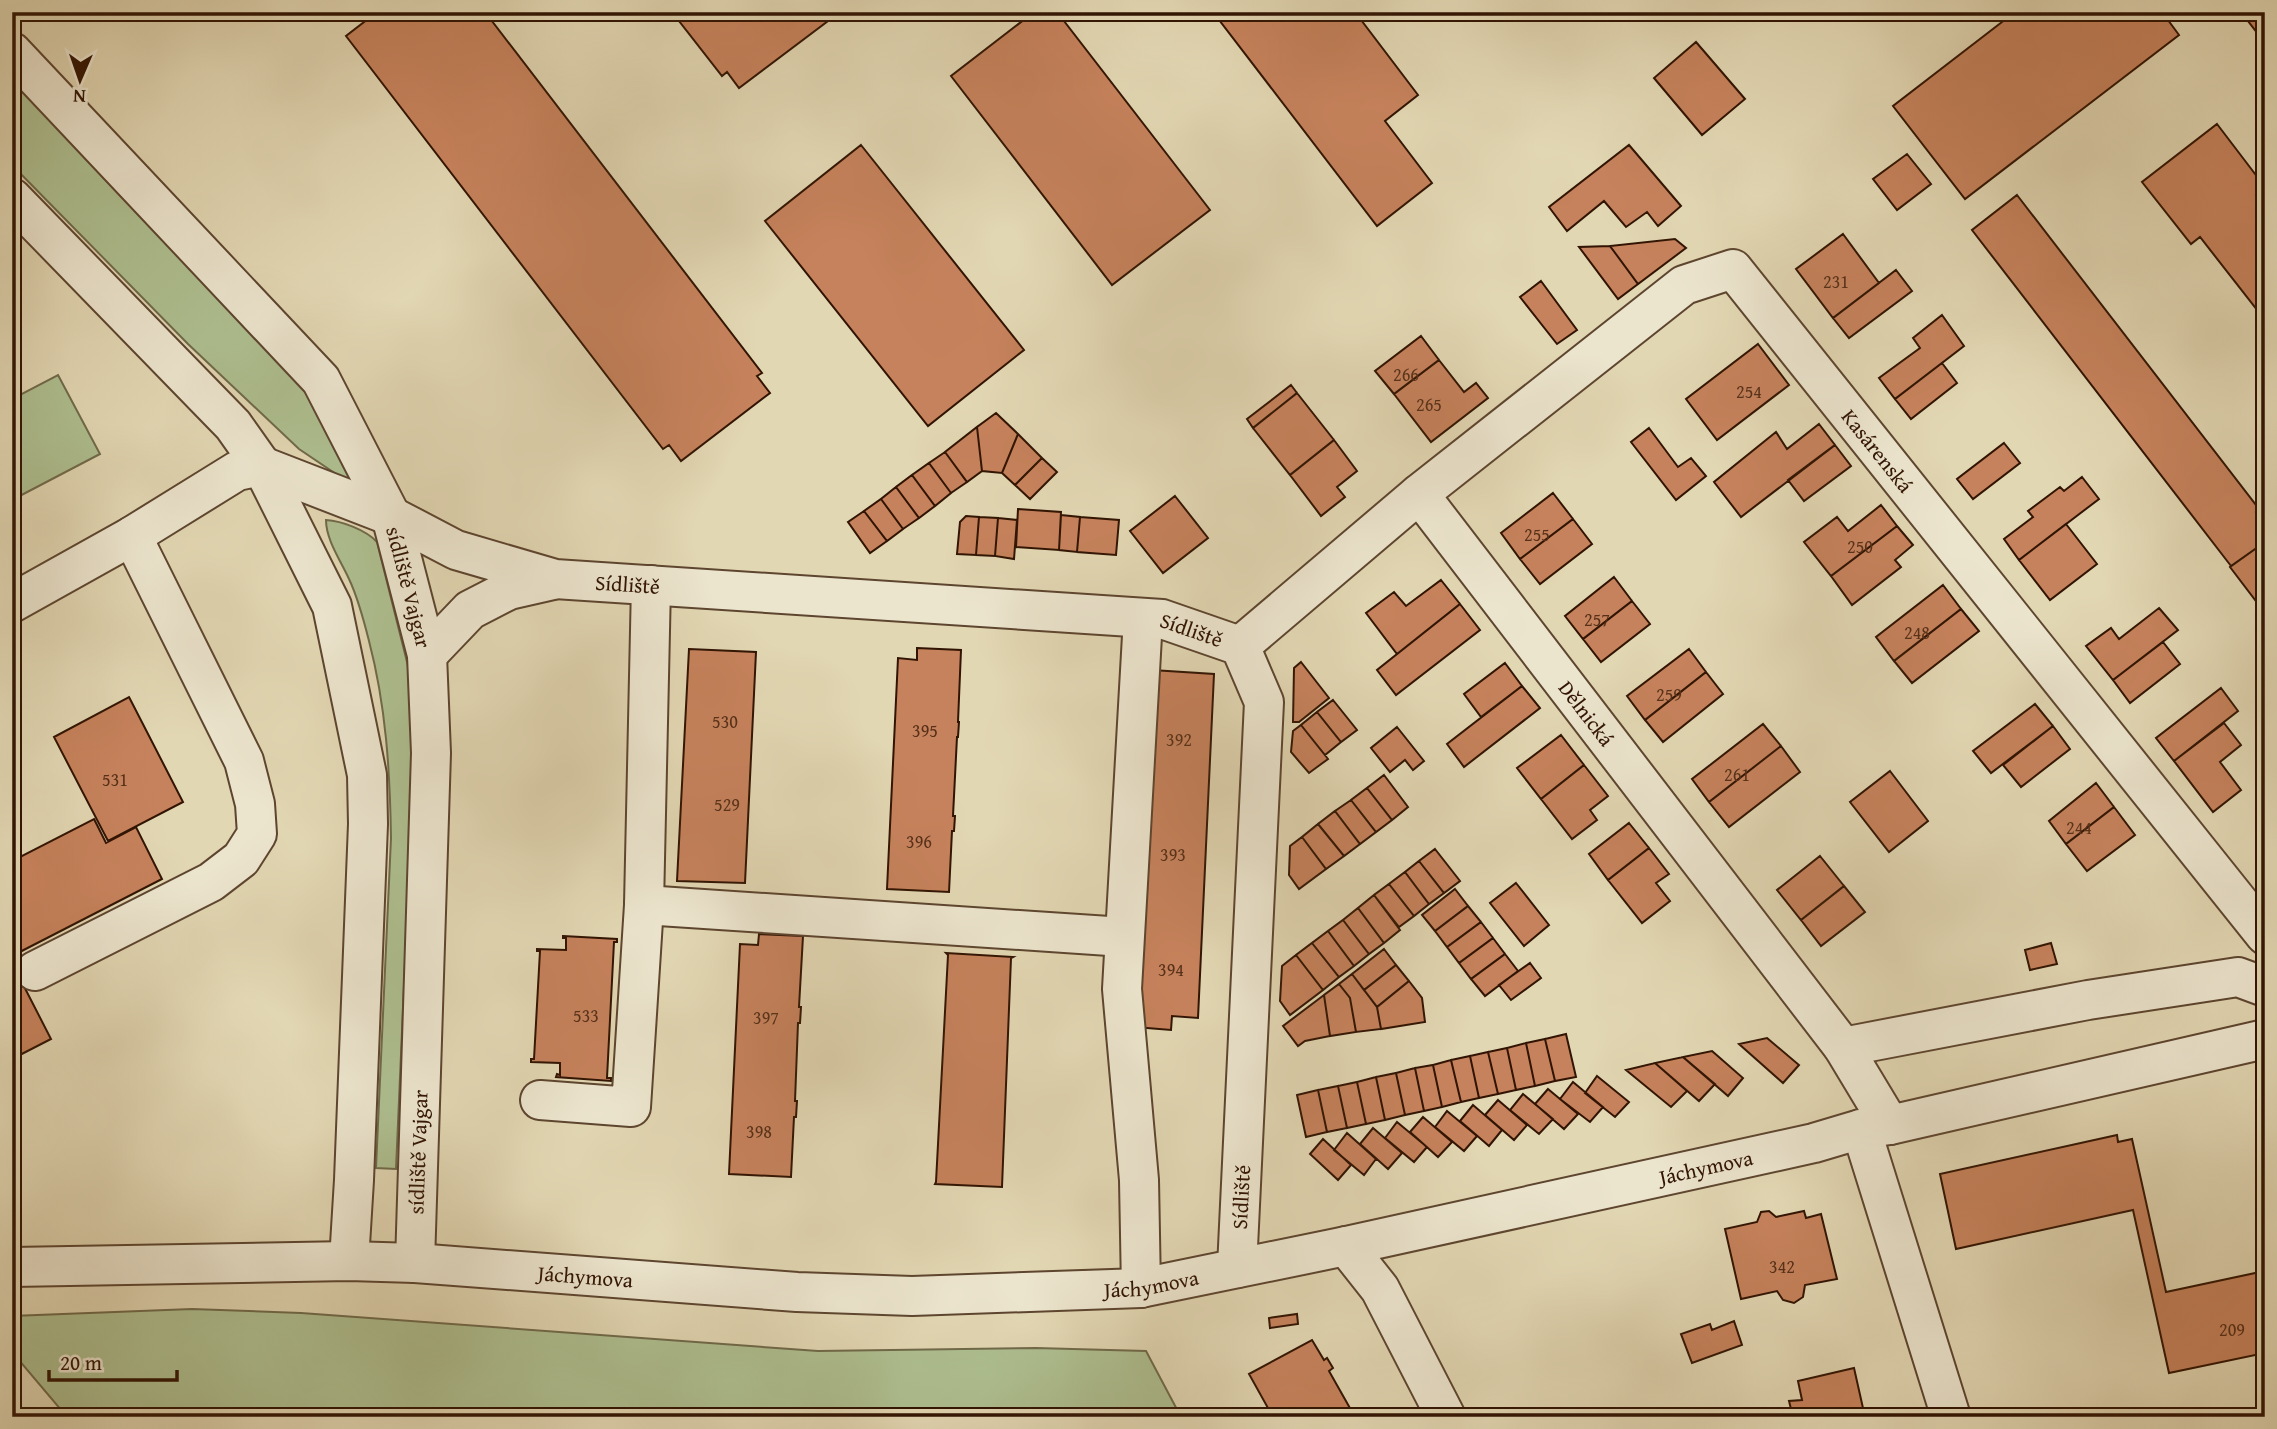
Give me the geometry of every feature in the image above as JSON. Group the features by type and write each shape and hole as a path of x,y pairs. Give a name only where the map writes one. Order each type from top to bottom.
{"street":[{"name":"sídliště Vajgar","path":"12,52 321,380 391,516 426,655 431,753 415,1263"},
{"path":"12,198 233,425 262,466 332,606 353,697 367,775 368,824 355,1180 349,1261"},
{"name":"Kasárenská","path":"1419,494 1684,285 1732,269 2265,935"},
{"path":"12,603 132,536 237,471 262,466 391,516 456,550 555,579"},
{"path":"1240,646 1419,494"},
{"name":"Dělnická","path":"1419,494 1843,1047 1876,1127 1951,1417"},
{"path":"35,971 211,882 241,859 257,834 254,804 244,761 132,536"},
{"path":"426,655 470,610 509,590 555,579"},
{"name":"Sídliště","path":"555,579 1143,618 1162,620 1240,646 1264,702 1237,1268"},
{"path":"540,1100 631,1107 644,905 651,585"},
{"path":"1141,1288 1139,1180 1122,989 1143,618"},
{"path":"644,905 1124,937"},
{"path":"1843,1047 2088,1000 2238,977 2265,987"},
{"name":"Jáchymova","path":"12,1267 349,1261 415,1263 810,1292 912,1296 1141,1288 1346,1246 1814,1143 2265,1039"},
{"path":"1346,1246 1380,1289 1446,1417"}],"green space":[{"path":"12,79 294,374 327,424 357,480 351,484 299,449 188,344 12,165"},
{"path":"58,375 100,454 12,500 12,399"},
{"path":"326,520 353,527 377,542 412,682 410,848 396,1169 376,1168 391,838 386,739 375,665 365,626 352,586 331,543"},
{"path":"192,1309 301,1313 818,1351 1036,1348 1146,1351 1181,1417 67,1417 12,1352 12,1316"}],"building":[{"path":"377,12 485,12 762,373 757,376 770,393 681,461 669,445 663,449 346,36"},
{"path":"672,12 822,12 828,21 739,88 727,72 722,76"},
{"path":"1034,12 1057,12 1210,210 1112,285 951,76"},
{"path":"1213,12 1355,12 1418,95 1385,121 1432,183 1377,226"},
{"path":"2015,12 2162,12 2179,35 1965,199 1893,106"},
{"path":"2241,12 2265,12 2265,43"},
{"path":"1696,42 1745,99 1702,135 1654,78"},
{"path":"2217,124 2265,187 2256,195 2265,206 2265,320 2200,237 2191,244 2142,182"},
{"path":"861,145 1024,350 928,426 765,221"},
{"path":"1629,145 1681,206 1658,226 1647,212 1626,227 1604,201 1567,231 1549,207"},
{"path":"1907,154 1931,184 1897,210 1873,179"},
{"path":"2017,195 2259,509 2256,512 2265,525 2265,542 2231,566 1972,230"},
{"path":"1843,234 1879,283 1833,318 1796,269"},
{"path":"1675,239 1686,248 1638,284 1610,246"},
{"path":"1610,246 1638,284 1618,299 1579,247"},
{"path":"1896,270 1912,291 1849,338 1833,318"},
{"path":"1541,281 1577,330 1557,344 1520,297"},
{"path":"1942,315 1964,346 1895,399 1879,378 1920,348 1913,338"},
{"path":"1421,336 1439,360 1394,394 1375,371"},
{"path":"1758,344 1789,385 1717,440 1686,399"},
{"path":"1439,360 1464,392 1476,383 1488,398 1431,442 1394,394"},
{"path":"1942,363 1957,383 1911,419 1895,399"},
{"path":"1291,385 1297,393 1253,428 1247,419"},
{"path":"1297,393 1334,440 1290,475 1253,428"},
{"path":"996,413 1018,434 1002,473 982,471 977,427"},
{"path":"1819,424 1835,445 1741,517 1714,482 1776,432 1787,449"},
{"path":"977,427 982,471 967,482 945,452"},
{"path":"1649,428 1678,467 1691,458 1706,476 1676,500 1631,442"},
{"path":"1018,434 1042,458 1015,485 1002,473"},
{"path":"1334,440 1357,471 1337,487 1345,497 1321,516 1290,475"},
{"path":"2004,443 2020,463 1973,499 1957,479"},
{"path":"1835,445 1851,466 1804,501 1788,480"},
{"path":"945,452 967,482 951,493 929,463"},
{"path":"1042,458 1057,472 1030,499 1015,485"},
{"path":"929,463 951,493 935,506 912,475"},
{"path":"912,475 935,506 919,518 896,487"},
{"path":"2082,477 2099,499 2019,560 2004,539 2033,517 2028,511 2060,487 2064,491"},
{"path":"896,487 919,518 903,529 881,499"},
{"path":"1553,493 1573,519 1520,559 1501,533"},
{"path":"1175,496 1208,538 1163,573 1130,531"},
{"path":"881,499 903,529 887,541 864,511"},
{"path":"1881,505 1897,526 1831,576 1804,542 1837,517 1848,531"},
{"path":"1018,509 1061,512 1059,550 1016,547"},
{"path":"864,511 887,541 870,553 848,522"},
{"path":"1061,515 1080,517 1077,552 1059,550"},
{"path":"966,516 979,517 976,555 957,554 960,522"},
{"path":"979,517 998,518 995,556 976,555"},
{"path":"1080,517 1119,520 1116,555 1077,552"},
{"path":"998,518 1017,520 1014,559 995,556"},
{"path":"1573,519 1592,544 1540,584 1520,559"},
{"path":"2066,524 2097,564 2050,600 2019,560"},
{"path":"1897,526 1913,545 1895,560 1901,567 1852,605 1831,576"},
{"path":"2265,542 2265,613 2230,567"},
{"path":"1614,577 1632,601 1583,639 1565,616"},
{"path":"1441,580 1460,604 1397,654 1366,613 1394,592 1406,606"},
{"path":"1943,585 1961,609 1894,661 1876,637"},
{"path":"1632,601 1650,624 1601,662 1583,639"},
{"path":"1460,604 1480,630 1396,695 1377,670"},
{"path":"2159,608 2178,630 2113,680 2086,646 2111,628 2119,639"},
{"path":"1961,609 1979,631 1912,683 1894,661"},
{"path":"2163,642 2180,664 2130,703 2113,680"},
{"path":"917,648 961,650 955,816 949,892 887,889 898,658 917,660"},
{"path":"689,649 756,652 745,883 677,881"},
{"path":"1689,649 1706,672 1645,720 1627,696"},
{"path":"1301,662 1329,698 1299,722 1293,722 1294,668"},
{"path":"1505,663 1522,686 1481,717 1464,694"},
{"path":"1152,670 1214,674 1198,1018 1172,1016 1171,1030 1135,1027"},
{"path":"1706,672 1723,694 1663,742 1645,720"},
{"path":"1522,686 1540,708 1464,767 1447,744"},
{"path":"2221,688 2238,711 2174,761 2156,738"},
{"path":"129,697 183,802 108,841 54,737"},
{"path":"1333,700 1357,730 1341,742 1317,712"},
{"path":"2035,704 2053,726 1991,773 1973,751"},
{"path":"1317,712 1341,742 1325,755 1301,725"},
{"path":"2224,723 2241,745 2220,762 2241,790 2213,812 2174,761"},
{"path":"1763,724 1781,746 1709,802 1692,779"},
{"path":"1301,725 1328,759 1309,773 1291,752 1293,731"},
{"path":"2053,726 2070,749 2021,787 2003,765"},
{"path":"1397,727 1424,761 1413,770 1405,760 1390,772 1371,748"},
{"path":"1561,735 1584,765 1541,799 1517,768"},
{"path":"1781,746 1800,772 1729,827 1709,802"},
{"path":"1584,765 1608,796 1590,810 1597,820 1572,839 1541,799"},
{"path":"1890,771 1928,821 1889,852 1850,802"},
{"path":"1384,775 1408,807 1392,820 1367,788"},
{"path":"2096,783 2114,807 2066,844 2049,821"},
{"path":"1367,788 1392,820 1376,832 1351,800"},
{"path":"1351,800 1376,832 1360,844 1335,811"},
{"path":"2114,807 2135,835 2087,871 2066,844"},
{"path":"1335,811 1360,844 1344,856 1318,824"},
{"path":"94,819 106,843 136,827 162,879 12,956 12,861"},
{"path":"1629,823 1649,848 1608,880 1589,854"},
{"path":"1318,824 1344,856 1326,869 1302,837"},
{"path":"1302,837 1326,869 1299,889 1289,875 1290,846"},
{"path":"1649,848 1669,874 1656,883 1670,901 1642,923 1608,880"},
{"path":"1435,849 1460,881 1444,893 1419,861"},
{"path":"1820,856 1844,886 1801,920 1777,890"},
{"path":"1419,861 1444,893 1429,904 1405,872"},
{"path":"1405,872 1429,904 1414,916 1389,884"},
{"path":"1516,883 1549,925 1524,946 1490,903"},
{"path":"1389,884 1414,916 1399,927 1374,895"},
{"path":"1844,886 1865,912 1821,946 1801,920"},
{"path":"1455,889 1468,906 1435,931 1422,915"},
{"path":"1374,895 1400,930 1384,943 1358,908"},
{"path":"1468,906 1481,922 1447,947 1435,931"},
{"path":"1358,908 1384,943 1369,954 1343,920"},
{"path":"1343,920 1369,954 1354,966 1328,931"},
{"path":"1481,922 1493,938 1459,963 1447,947"},
{"path":"1328,931 1354,966 1339,977 1312,943"},
{"path":"759,934 803,936 797,1101 791,1177 729,1174 740,944 758,945"},
{"path":"563,936 617,939 617,942 614,942 607,1078 611,1078 611,1081 556,1077 557,1074 560,1075 560,1063 531,1062 531,1059 534,1059 540,951 537,949 566,950 566,938"},
{"path":"1493,938 1505,954 1471,979 1459,963"},
{"path":"1312,943 1339,977 1323,990 1296,955"},
{"path":"2051,943 2057,964 2030,970 2025,950"},
{"path":"1384,949 1396,965 1364,990 1352,974"},
{"path":"946,953 1013,957 1002,1187 935,1184"},
{"path":"1505,954 1518,971 1485,996 1471,979"},
{"path":"1296,955 1323,990 1290,1015 1280,1001 1282,966"},
{"path":"12,963 51,1039 12,1059"},
{"path":"1530,963 1541,978 1511,1000 1499,985"},
{"path":"1396,965 1409,981 1377,1007 1364,990"},
{"path":"1352,974 1377,1007 1381,1029 1356,1032 1350,998 1339,984"},
{"path":"1409,981 1422,998 1425,1022 1381,1029 1377,1007"},
{"path":"1339,984 1350,998 1356,1032 1330,1036 1324,995"},
{"path":"1324,995 1330,1036 1305,1041 1298,1046 1283,1026"},
{"path":"1566,1034 1576,1077 1555,1081 1545,1039"},
{"path":"1767,1038 1799,1065 1783,1083 1739,1044"},
{"path":"1545,1039 1555,1081 1535,1086 1526,1043"},
{"path":"1526,1043 1535,1086 1516,1090 1507,1048"},
{"path":"1507,1048 1516,1090 1498,1094 1488,1052"},
{"path":"1712,1051 1743,1078 1728,1096 1683,1057"},
{"path":"1488,1052 1498,1094 1479,1098 1470,1056"},
{"path":"1470,1056 1479,1098 1461,1102 1451,1060"},
{"path":"1683,1057 1715,1084 1699,1101 1655,1063"},
{"path":"1451,1060 1461,1102 1442,1107 1433,1065"},
{"path":"1655,1063 1687,1091 1671,1107 1626,1070"},
{"path":"1433,1065 1442,1107 1424,1111 1415,1068"},
{"path":"1415,1068 1424,1111 1405,1115 1396,1073"},
{"path":"1396,1073 1405,1115 1385,1120 1376,1077"},
{"path":"1597,1076 1629,1102 1615,1117 1585,1093"},
{"path":"1376,1077 1385,1120 1366,1124 1357,1082"},
{"path":"1357,1082 1366,1124 1347,1128 1338,1086"},
{"path":"1573,1082 1603,1107 1590,1122 1560,1099"},
{"path":"1338,1086 1347,1128 1327,1132 1318,1090"},
{"path":"1548,1089 1578,1114 1564,1129 1535,1104"},
{"path":"1318,1090 1327,1132 1306,1137 1297,1095"},
{"path":"1523,1094 1553,1119 1539,1134 1510,1110"},
{"path":"1498,1100 1527,1125 1514,1140 1485,1115"},
{"path":"1473,1105 1502,1130 1489,1146 1460,1121"},
{"path":"1447,1111 1477,1136 1464,1151 1435,1127"},
{"path":"1423,1117 1452,1142 1438,1157 1410,1132"},
{"path":"1397,1122 1427,1147 1414,1162 1385,1138"},
{"path":"1373,1128 1402,1153 1388,1169 1360,1144"},
{"path":"1347,1133 1376,1159 1364,1175 1334,1150"},
{"path":"2117,1135 2118,1142 2132,1139 2166,1292 2260,1272 2265,1284 2265,1353 2169,1373 2133,1210 1956,1249 1940,1174"},
{"path":"1323,1139 1351,1165 1338,1180 1310,1154"},
{"path":"1769,1211 1776,1217 1804,1211 1806,1218 1821,1214 1837,1279 1805,1285 1803,1297 1794,1303 1783,1300 1777,1291 1741,1299 1725,1229 1757,1222 1761,1212"},
{"path":"1297,1314 1298,1324 1270,1328 1269,1318"},
{"path":"1734,1321 1742,1345 1692,1363 1681,1334 1710,1324 1712,1330"},
{"path":"1312,1340 1324,1360 1327,1358 1333,1368 1329,1371 1355,1417 1273,1417 1249,1374"},
{"path":"1854,1368 1865,1417 1793,1417 1789,1401 1802,1400 1798,1381"}]}
